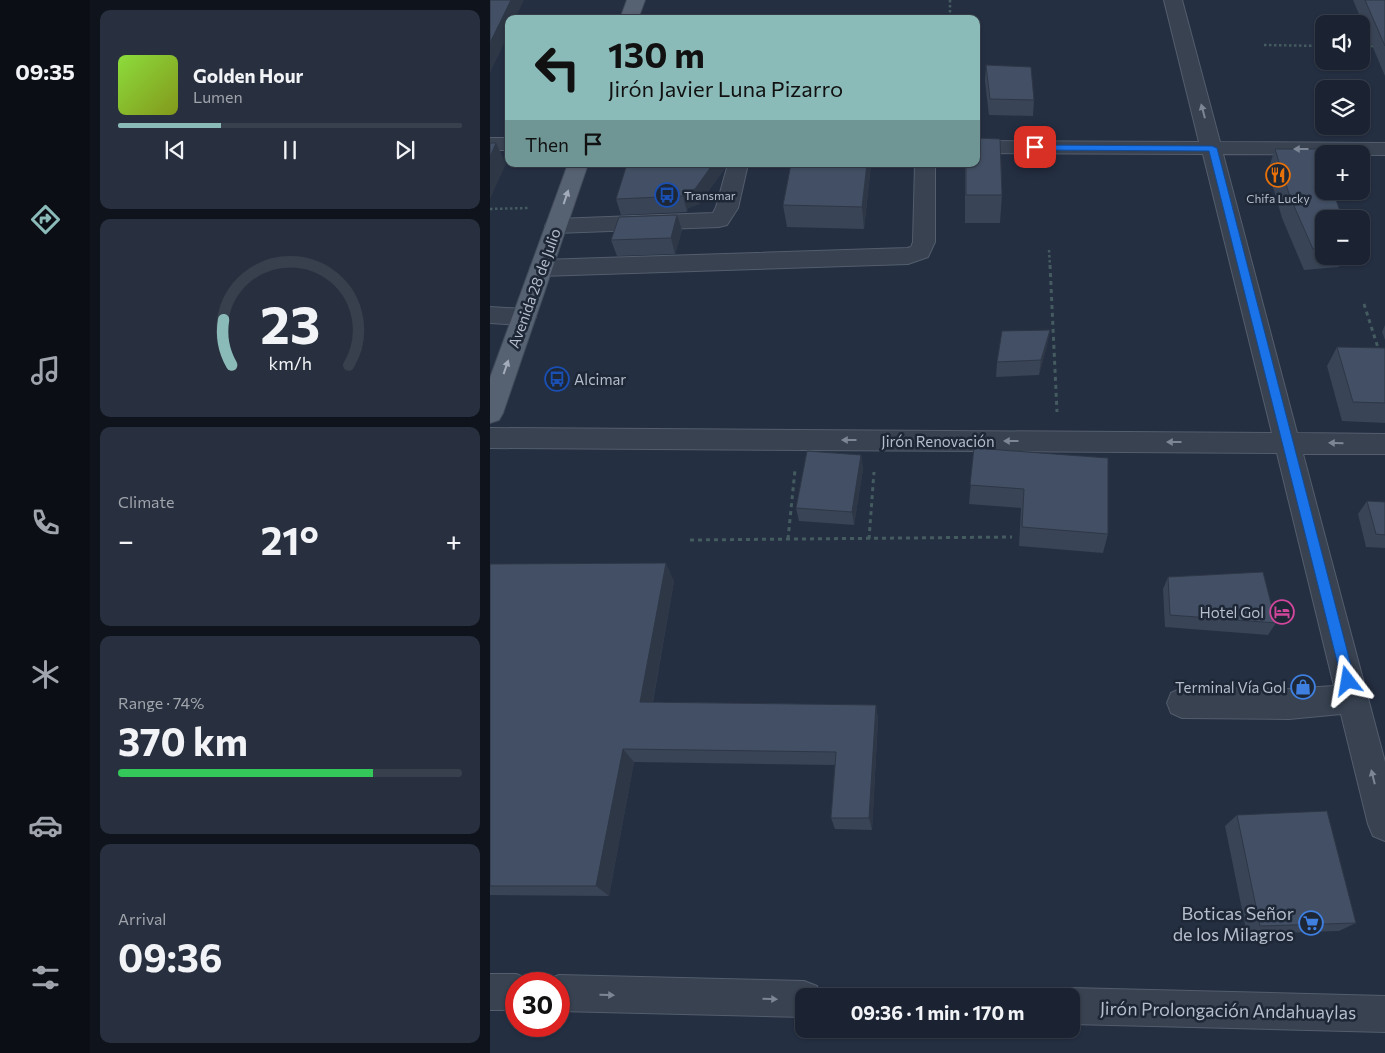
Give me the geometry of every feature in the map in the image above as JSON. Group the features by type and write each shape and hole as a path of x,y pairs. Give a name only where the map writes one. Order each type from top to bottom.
{"main road":[{"path":"630,15 636,0"},
{"name":"Avenida 28 de Julio","path":"490,413 577,167"}],"street":[{"path":"1174,0 1385,824"},
{"path":"490,144 505,144"},
{"path":"980,147 1385,149"},
{"path":"559,217 719,220 727,208 737,167"},
{"path":"542,268 908,256 920,252 924,242 925,167"},
{"path":"490,315 524,317"},
{"name":"Jirón Renovación","path":"490,438 1385,444"},
{"path":"1182,703 1289,704 1353,699"},
{"path":"490,992 505,992"},
{"path":"570,993 795,999"},
{"name":"Jirón Prolongación Andahuaylas","path":"1080,1006 1385,1014"}],"path":[{"path":"950,0 950,15"},
{"path":"1264,45 1315,46"},
{"path":"1370,46 1377,46"},
{"path":"490,209 559,217"},
{"path":"1049,250 1059,441"},
{"path":"1364,304 1382,359"},
{"path":"788,539 798,440"},
{"path":"869,538 876,440"},
{"path":"690,540 1012,537"}],"building":[{"path":"490,0 511,0 490,43"},
{"path":"1365,0 1385,0 1385,46"},
{"path":"986,65 1031,67 1034,100 990,99"},
{"path":"980,138 1000,139 1002,195 966,195 966,167 980,167"},
{"path":"490,143 496,143 490,157"},
{"path":"1275,149 1315,149 1315,200 1336,200 1340,210 1315,210 1315,249 1313,249 1290,197"},
{"path":"626,167 711,167 695,189 684,193 683,196 616,199"},
{"path":"790,167 867,167 862,207 783,205"},
{"path":"677,215 671,238 611,240 619,217"},
{"path":"1050,330 1041,360 997,362 1002,331"},
{"path":"1337,347 1385,348 1385,403 1353,402"},
{"path":"974,448 1108,458 1108,534 1022,527 1024,489 970,485"},
{"path":"807,451 861,455 852,512 796,508"},
{"path":"1367,501 1385,502 1385,535 1376,534"},
{"path":"666,563 640,702 876,705 869,818 831,818 836,752 623,749 596,886 490,886 490,564"},
{"path":"1263,572 1276,623 1170,615 1168,577"},
{"path":"1327,811 1356,923 1260,926 1237,815"}],"place":[{"name":"Chifa Lucky","path":"1278,175"},
{"name":"Transmar","path":"667,195"},
{"name":"Alcimar","path":"557,379"},
{"name":"Hotel Gol","path":"1282,612"},
{"name":"Terminal Vía Gol","path":"1303,687"},
{"name":"Boticas Señor de los Milagros","path":"1311,923"}],"route":[{"path":"1035,147 1212,148 1348,681"}]}
